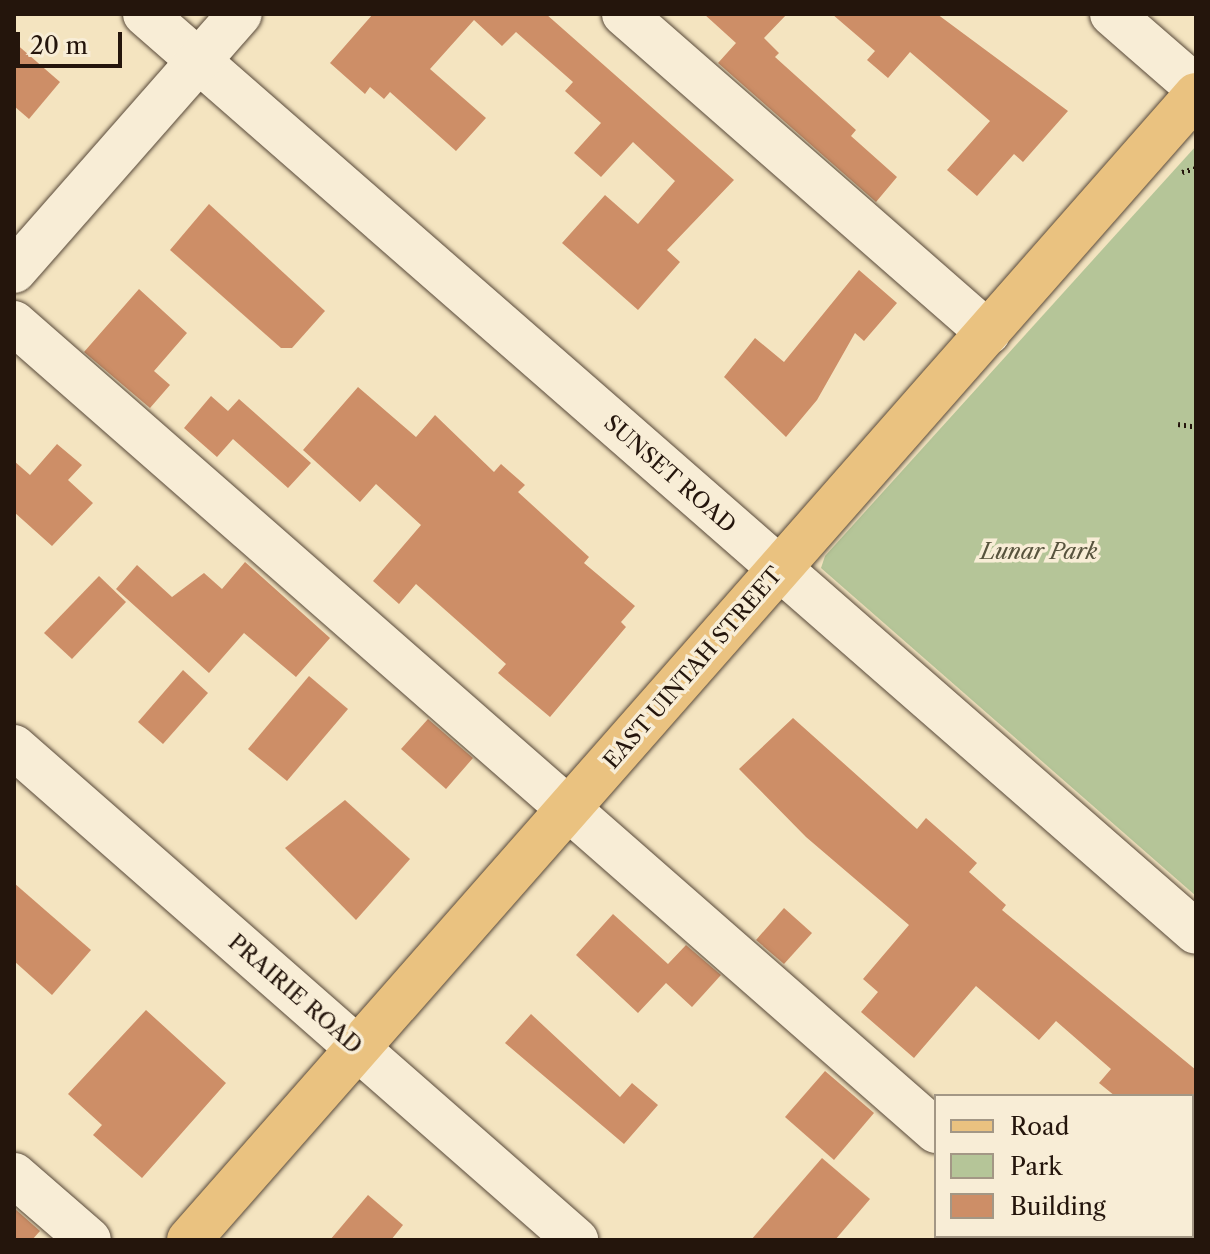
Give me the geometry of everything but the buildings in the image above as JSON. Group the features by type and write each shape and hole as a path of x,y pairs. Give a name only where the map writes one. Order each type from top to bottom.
{"main road":[{"name":"EAST UINTAH STREET","path":"189,1240 1196,95"}],"street":[{"name":"SUNSET ROAD","path":"145,14 1196,932"},
{"path":"14,271 240,14"},
{"path":"624,14 988,333"},
{"path":"1112,14 1196,87"},
{"path":"14,323 934,1129"},
{"name":"PRAIRIE ROAD","path":"14,747 576,1240"},
{"path":"14,1175 89,1240"}],"path":[{"path":"1178,424 1196,427"}],"green space":[{"name":"Lunar Park","path":"1196,146 1196,896 821,568 825,556"}]}
